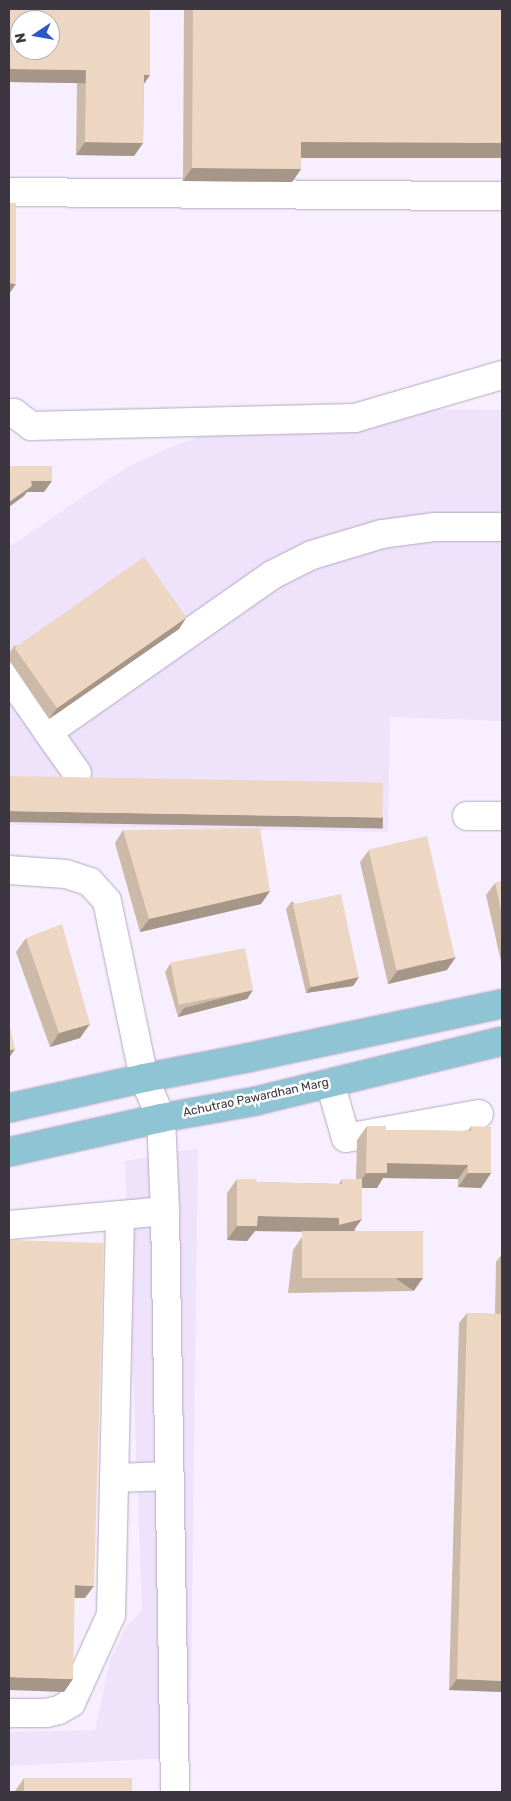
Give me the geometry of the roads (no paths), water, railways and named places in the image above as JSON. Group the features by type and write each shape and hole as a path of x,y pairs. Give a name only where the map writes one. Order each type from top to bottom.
{"main road":[{"path":"9,1108 502,1004"},
{"name":"Achutrao Pawardhan Marg","path":"9,1152 161,1118 256,1101 502,1041"}],"street":[{"path":"9,192 502,196"},
{"path":"9,413 14,413 32,426 355,418 502,375"},
{"path":"48,732 265,580 312,555 382,534 434,527 502,527"},
{"path":"9,676 78,774"},
{"path":"467,816 502,816"},
{"path":"9,870 66,874 90,882 108,901 144,1078 161,1118 165,1211 175,1792"},
{"path":"330,1083 346,1138 480,1114"},
{"path":"9,1225 165,1211"},
{"path":"9,1713 46,1713 60,1710 71,1703 111,1615 120,1215"},
{"path":"114,1478 170,1476"}]}
